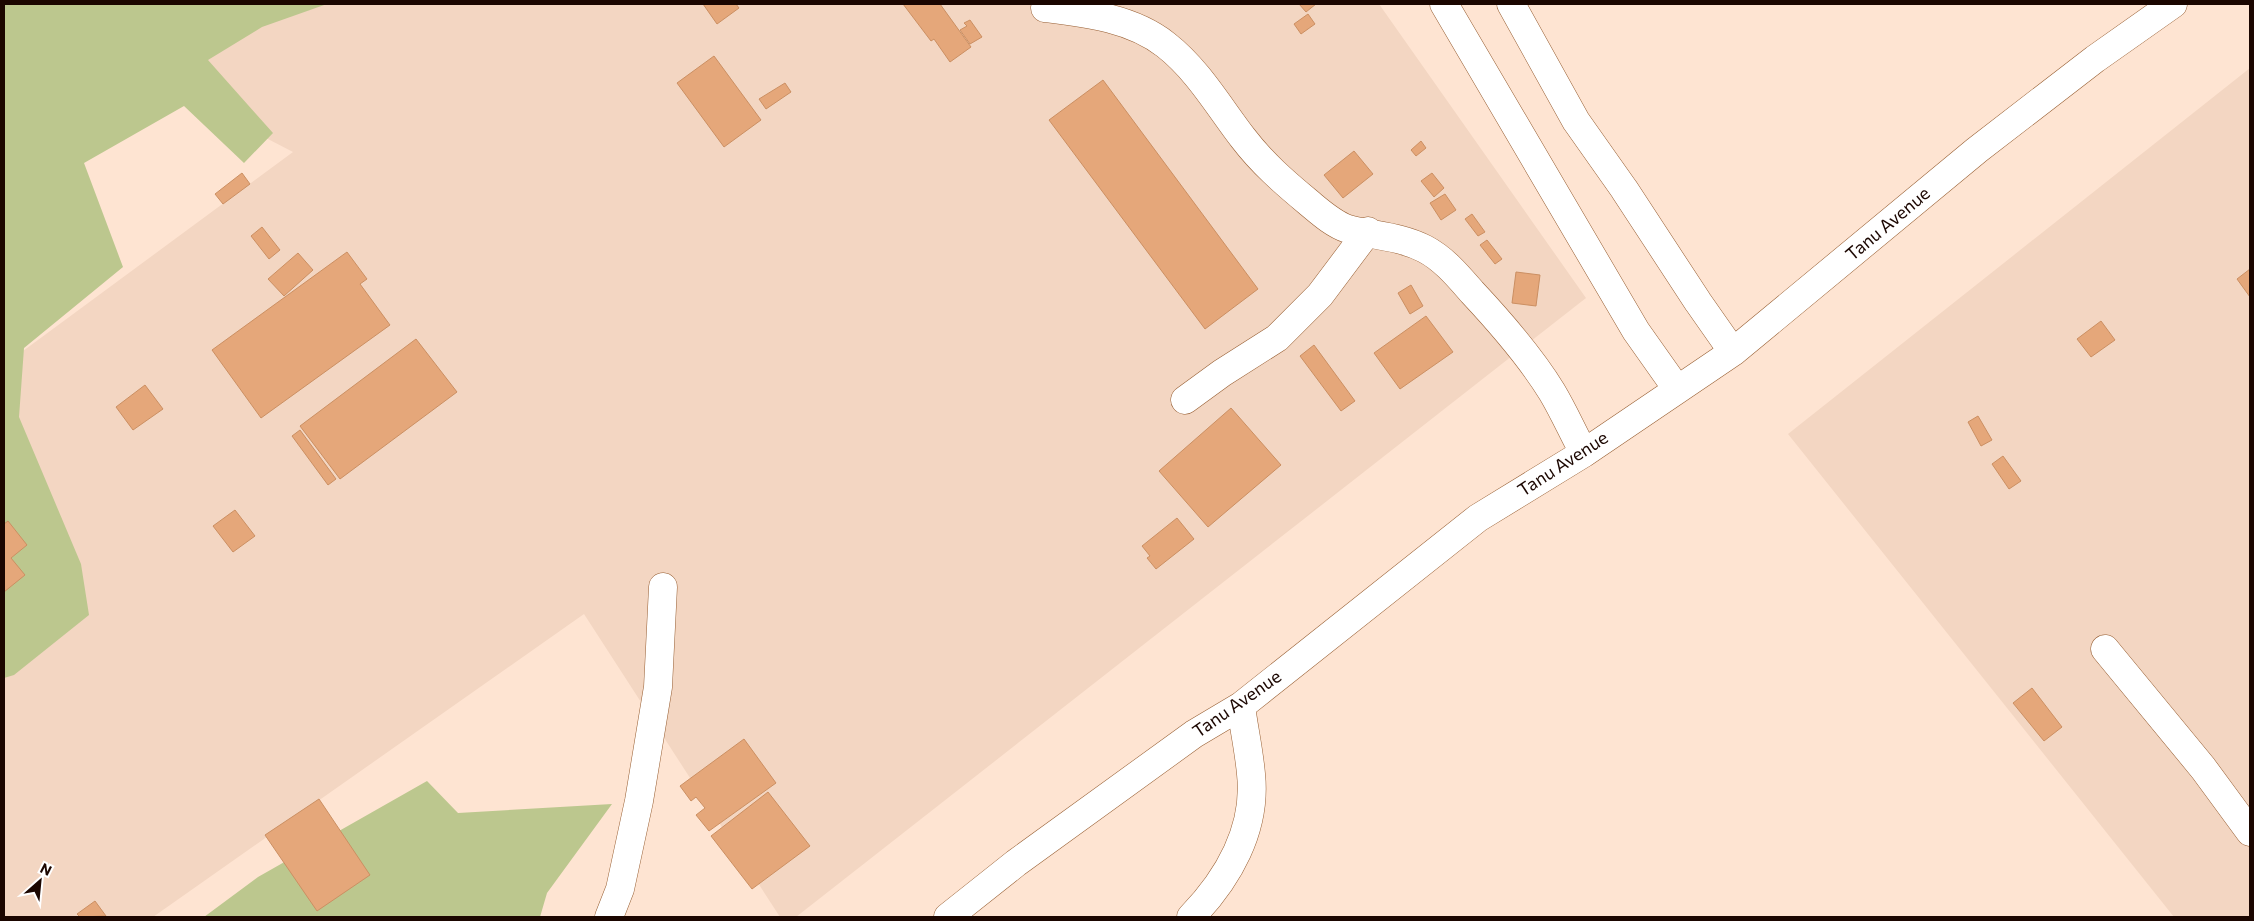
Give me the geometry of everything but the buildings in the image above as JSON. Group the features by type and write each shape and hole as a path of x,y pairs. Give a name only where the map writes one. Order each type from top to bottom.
{"street":[{"path":"1444,4 1636,331 1677,390"},
{"path":"1511,4 1576,121 1733,352"},
{"name":"Tanu Avenue","path":"948,917 1016,864 1194,734 1241,706 1478,518 1584,453 1733,352 1977,150 2095,60 2173,4"},
{"path":"1045,8 1087,13 1116,20 1166,44 1188,65 1244,140 1273,173 1336,224 1348,229 1410,242 1426,250 1451,269 1486,307 1553,393 1584,453"},
{"path":"1184,400 1276,338 1320,295 1368,232"},
{"path":"608,917 620,888 639,801 658,687 663,588"},
{"path":"2105,649 2203,768 2250,832"},
{"path":"1191,917 1202,906 1231,864 1248,825 1252,776 1241,706"}],"shaded area":[{"path":"7,4 1379,4 1586,298 796,917 780,917 584,614 153,917 4,917 4,365 293,152"},
{"path":"2250,68 2250,917 2174,917 1788,434"}],"green space":[{"path":"4,4 327,4 262,27 208,60 273,133 244,163 184,106 84,163 123,267 24,348 19,417 81,564 89,615 14,675 4,678"},
{"path":"427,781 458,813 612,804 547,893 540,917 204,917 258,877"}]}
